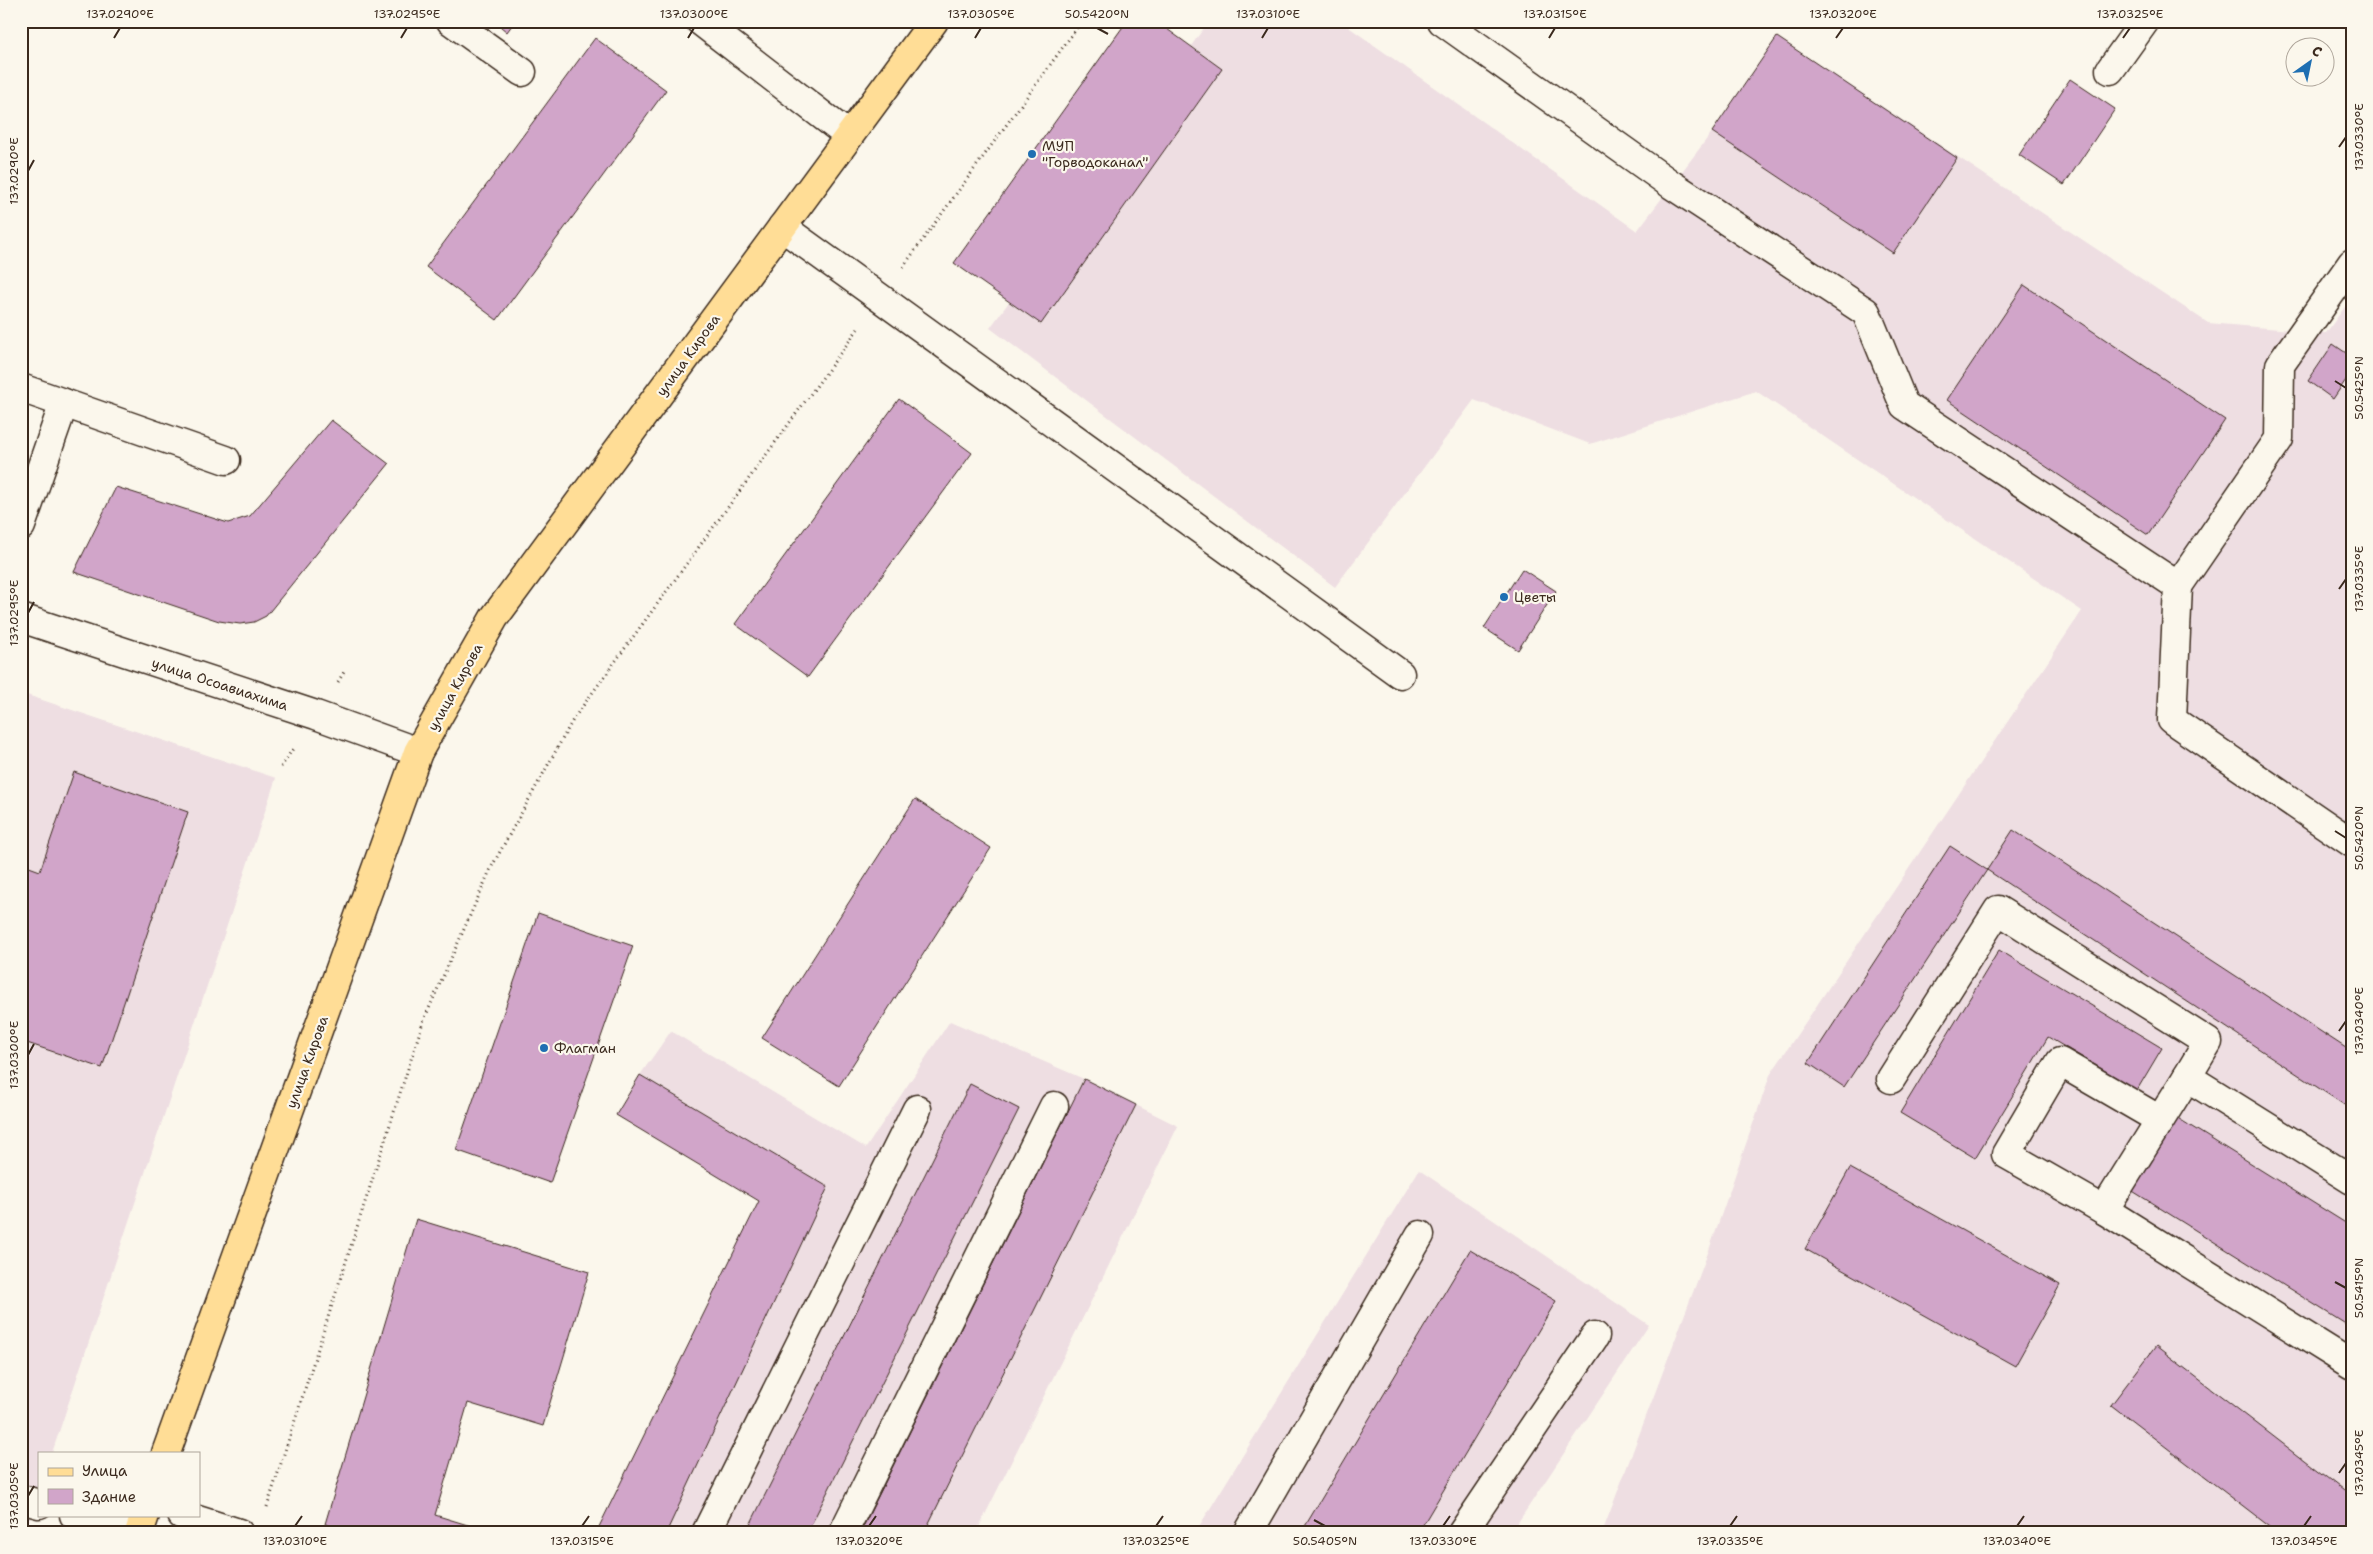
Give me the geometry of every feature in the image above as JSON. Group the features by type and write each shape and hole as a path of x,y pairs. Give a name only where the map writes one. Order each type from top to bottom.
{"main road":[{"name":"улица Кирова","path":"166,1452 418,752 494,618 934,21"},
{"path":"139,1533 145,1516"}],"street":[{"path":"451,21 522,72"},
{"path":"700,21 849,136"},
{"path":"1442,21 1672,185 1866,312 1904,405 2178,586"},
{"path":"2110,70 2144,21"},
{"path":"782,227 1400,674"},
{"path":"2352,263 2280,365 2279,439 2178,586 2172,720 2352,843"},
{"path":"21,388 226,460"},
{"path":"21,526 64,403"},
{"name":"улица Осоавиахима","path":"21,618 316,715 418,752"},
{"path":"1891,1079 1998,910 2208,1042 2104,1210"},
{"path":"2160,1120 2060,1062 2006,1154 2104,1210 2352,1364"},
{"path":"2187,1077 2352,1180"},
{"path":"843,1533 1054,1106"},
{"path":"706,1533 917,1110"},
{"path":"1248,1533 1420,1235"},
{"path":"1462,1533 1595,1336"},
{"path":"21,1499 38,1504"},
{"path":"77,1516 130,1533"},
{"path":"185,1516 239,1533"}],"path":[{"path":"265,1514 423,1022 491,868 574,718 1082,21"}],"shaded area":[{"path":"1209,21 1340,21 1637,231 1712,132 1777,37 2208,323 2326,333 2352,297 2352,1533 1602,1533 1709,1250 1770,1075 2082,611 1756,391 1590,444 1474,400 1335,587 990,328 1009,302 1041,324 1222,69 1191,46"},
{"path":"21,693 276,778 52,1452 38,1452 38,1495 25,1533 21,1533"},
{"path":"950,1021 1084,1079 1178,1126 976,1533 596,1533 759,1201 616,1115 640,1075 671,1031 866,1148"},
{"path":"1419,1170 1649,1325 1511,1533 1195,1533"}],"building":[{"path":"494,21 515,21 507,32"},
{"path":"1127,21 1156,21 1222,69 1041,324 954,263"},
{"path":"1777,37 1957,158 1893,253 1712,132"},
{"path":"595,38 666,90 497,320 426,267"},
{"path":"2070,79 2115,109 2064,185 2019,155"},
{"path":"2024,285 2225,420 2148,535 1947,400"},
{"path":"2333,344 2352,357 2352,371 2333,399 2308,381"},
{"path":"899,399 972,453 808,677 735,624"},
{"path":"331,420 389,464 266,616 254,622 240,624 219,621 74,572 116,487 228,523 250,516"},
{"path":"1522,569 1556,591 1518,650 1484,628"},
{"path":"74,772 188,812 102,1068 21,1041 21,864 40,871"},
{"path":"915,799 991,848 839,1086 762,1038"},
{"path":"2013,830 2352,1052 2352,1110 1987,870"},
{"path":"1950,846 1987,870 1844,1087 1808,1063"},
{"name":"Флагман","path":"538,913 633,946 550,1183 456,1150"},
{"path":"1999,950 2162,1048 2137,1090 2048,1037 1975,1158 1900,1113"},
{"path":"640,1075 828,1187 666,1533 596,1533 759,1201 616,1115"},
{"path":"1084,1079 1136,1105 924,1533 860,1533"},
{"path":"970,1084 1019,1109 807,1533 746,1533"},
{"path":"2176,1117 2352,1227 2352,1328 2131,1190"},
{"path":"1850,1168 2060,1285 2015,1366 1805,1249"},
{"path":"416,1219 589,1272 543,1426 468,1403 435,1515 494,1533 354,1533 325,1524"},
{"path":"1470,1250 1556,1301 1418,1533 1301,1533"},
{"path":"2156,1346 2352,1497 2352,1533 2278,1533 2111,1405"}],"place":[{"name":"МУП \"Горводоканал\"","path":"1032,154"},
{"name":"Цветы","path":"1504,597"},
{"name":"Флагман","path":"544,1048"}]}
